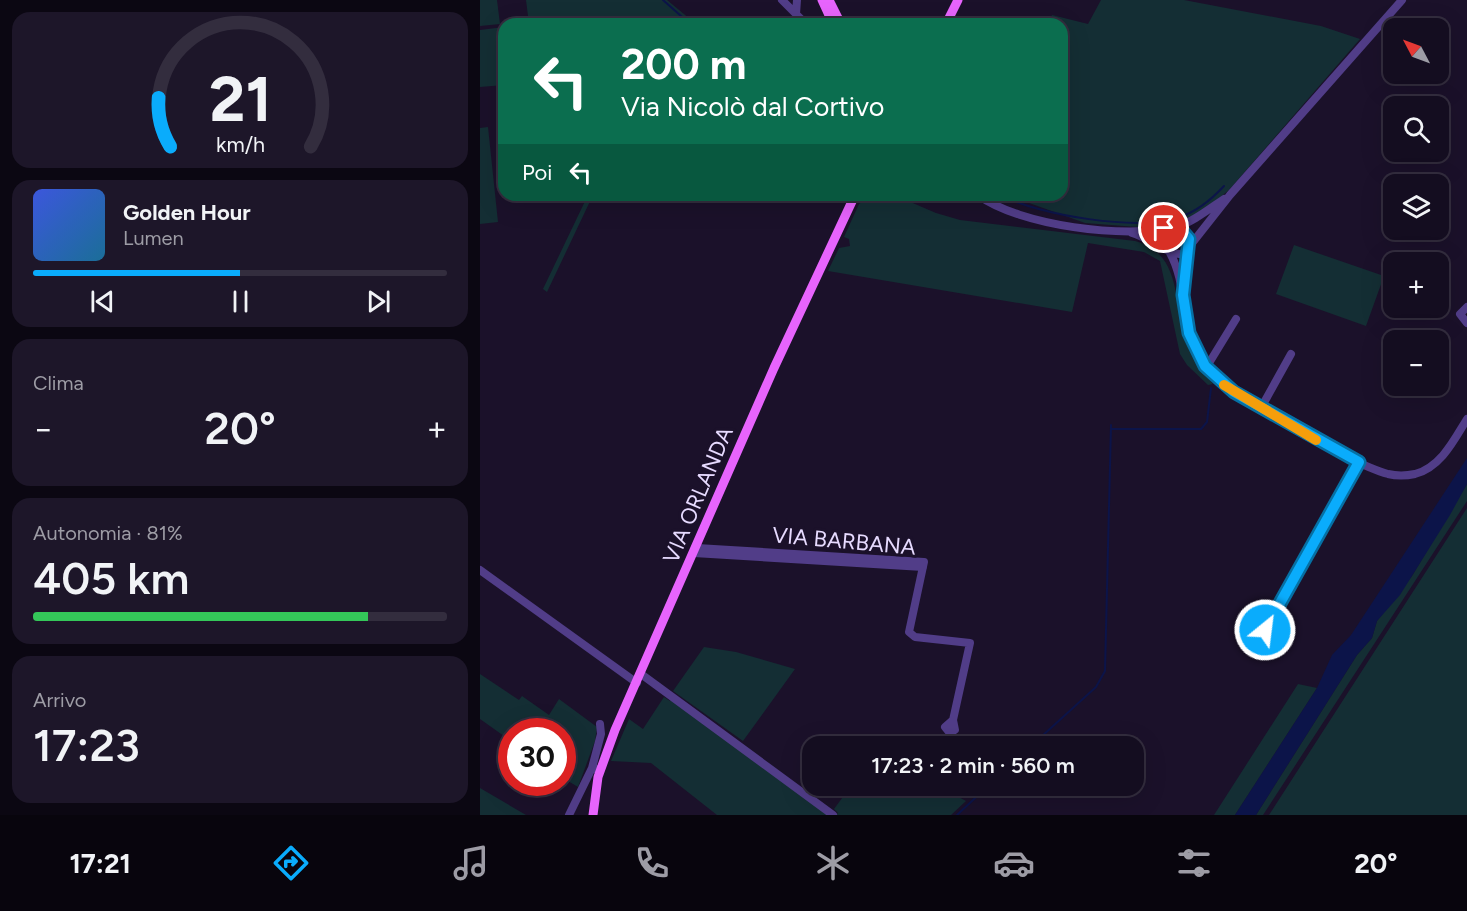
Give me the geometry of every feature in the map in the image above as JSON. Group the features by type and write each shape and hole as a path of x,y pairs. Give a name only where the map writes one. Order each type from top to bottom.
{"main road":[{"path":"826,0 834,18"},
{"path":"949,18 958,0"},
{"name":"VIA ORLANDA","path":"593,815 596,769 639,679 774,368 852,201"}],"street":[{"path":"785,0 800,18"},
{"path":"796,14 797,0"},
{"path":"1128,231 1159,243 1170,253 1178,255 1188,249 1230,195 1402,0"},
{"path":"988,201 1028,219 1128,231 1176,227 1199,216 1230,195"},
{"path":"1176,227 1187,234 1188,249 1183,295"},
{"path":"1159,243 1158,237 1164,228"},
{"path":"1170,253 1183,295 1192,340 1206,368 1225,385 1261,408 1359,462 1389,474 1402,476 1426,469 1447,450 1467,419"},
{"path":"1467,307 1460,314 1467,323"},
{"path":"1206,368 1236,319"},
{"path":"1261,408 1291,354"},
{"path":"1265,630 1359,462"},
{"name":"VIA BARBANA","path":"695,551 923,567 909,632 915,638 970,643 953,720"},
{"path":"480,570 639,679 714,726 833,815"},
{"path":"569,815 580,792 596,769 601,734 600,724"}],"green space":[{"path":"480,0 497,0 498,24 480,26"},
{"path":"526,0 667,0 689,18 528,18"},
{"path":"1101,0 1184,0 1321,26 1360,39 1229,190 1202,212 1181,221 1161,226 1137,227 1085,223 1024,201 1068,201 1068,19 1088,24"},
{"path":"498,28 498,86 480,87 480,30"},
{"path":"488,127 498,222 480,224 480,128"},
{"path":"585,201 590,201 547,292 543,289"},
{"path":"863,201 908,201 960,220 1135,241 1150,247 1161,256 1168,268 1177,295 1186,341 1213,384 1208,385 1187,365 1180,354 1160,261 1144,252 1088,243 1072,312 828,271 839,248 850,246 849,239 844,237 859,204"},
{"path":"1294,245 1383,276 1366,326 1276,294"},
{"path":"1467,484 1467,501 1263,815 1256,815 1357,655 1372,638 1377,621 1412,576"},
{"path":"1467,508 1467,815 1269,815"},
{"path":"704,647 736,652 795,669 743,741 673,691"},
{"path":"480,674 519,700 522,696 549,715 559,699 597,727 595,741 578,787 576,786 576,718 498,718 498,732 480,719"},
{"path":"1298,684 1317,688 1235,815 1214,815"},
{"path":"664,697 670,701 672,698 829,815 717,815 651,763 611,761 629,719 643,729"},
{"path":"480,788 526,815 480,815"},
{"path":"844,796 957,796 966,801 951,815 836,815 838,813 834,809"}],"shaded area":[{"path":"1467,458 1467,484 1400,595 1377,621 1372,638 1357,655 1256,815 1235,815 1317,688 1332,655 1351,635"}],"waterway":[{"path":"663,0 683,18"},
{"path":"1015,201 1063,215 1140,223 1187,215 1204,204 1224,186"},
{"path":"1111,429 1201,429 1207,422 1211,388"},
{"path":"1042,736 1096,687 1105,671 1111,425"},
{"path":"957,815 977,796"}],"slow traffic":[{"path":"1224,385 1316,440"}],"route":[{"path":"1164,228 1179,227 1189,239 1183,295 1189,333 1195,350 1205,366 1234,392 1359,462 1265,630"}]}
